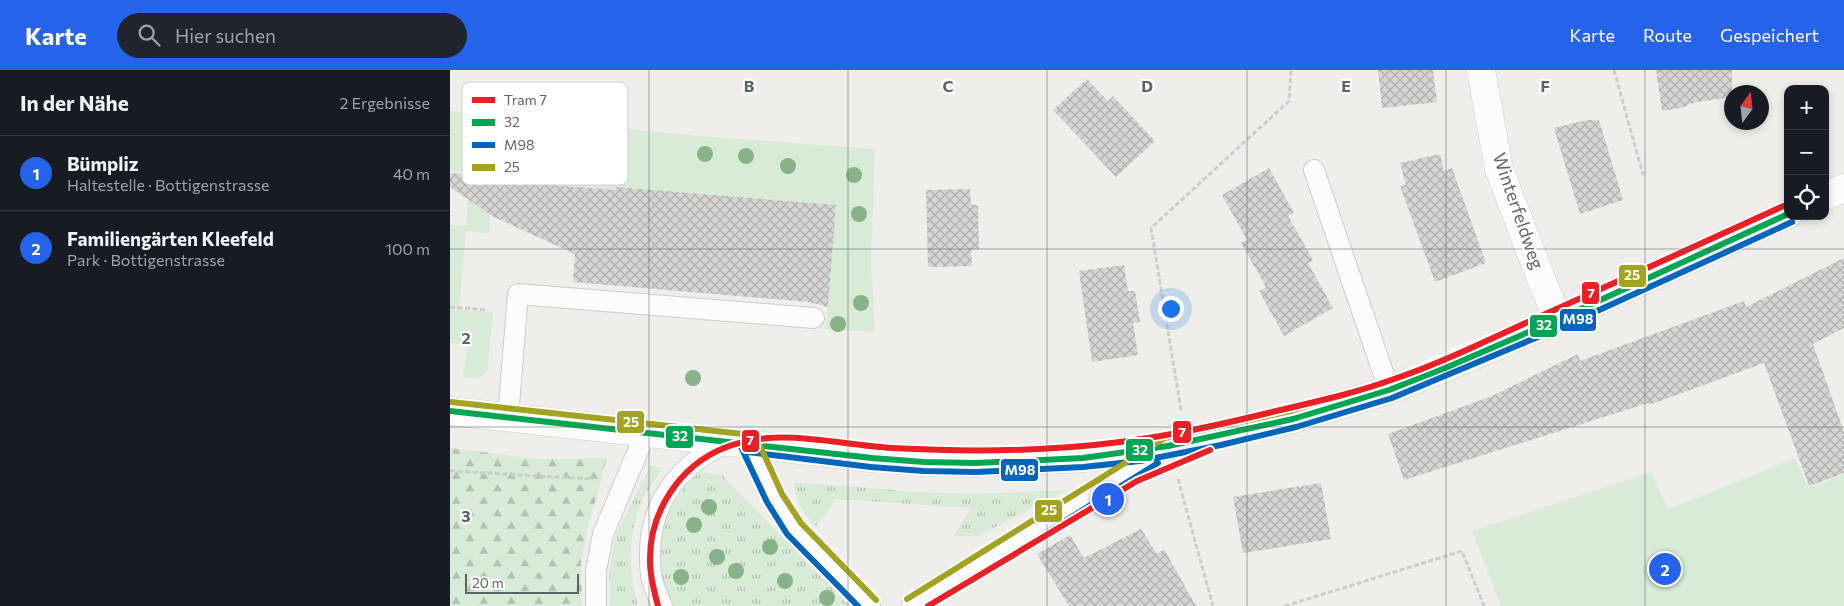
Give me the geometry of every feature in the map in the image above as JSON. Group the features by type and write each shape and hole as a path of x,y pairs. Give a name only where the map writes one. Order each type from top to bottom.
{"street":[{"name":"Winterfeldweg","path":"1481,70 1499,169 1558,319"},
{"path":"1829,194 1844,188"},
{"path":"450,411 872,458 924,462 976,463 1083,458 1168,446 1293,419 1389,390 1446,368 1558,319 1784,216"}],"lane":[{"path":"1314,170 1389,390"},
{"path":"508,417 518,294 814,318"},
{"path":"596,606 596,571 603,534 646,432"},
{"path":"662,606 652,580 650,566 651,534 665,494 690,464 702,455 740,442 783,515 794,529 870,606"},
{"path":"912,606 1168,446"}],"path":[{"path":"1181,411 1151,228 1289,100 1291,70"},
{"path":"1614,70 1643,175"},
{"path":"450,307 516,313"},
{"path":"450,470 625,481"},
{"path":"1178,479 1213,606"},
{"path":"1285,606 1462,551 1484,606"}],"green space":[{"path":"450,111 462,112 462,172 450,171"},
{"path":"628,129 875,149 871,262 875,332 826,329 836,205 616,187 616,190 550,185 628,185"},
{"path":"469,185 492,185 489,233 466,231 459,310 493,312 487,372 479,378 463,377 467,345 450,343 450,225 466,226"},
{"path":"450,448 538,459 607,458 588,527 581,563 582,606 450,606"},
{"path":"1795,458 1808,488 1844,474 1844,606 1501,606 1472,531 1651,472 1668,509"},
{"path":"650,466 663,468 646,493 635,521 632,535 632,577 638,606 610,606 609,571 615,537"},
{"path":"700,472 722,475 850,606 674,606 665,588 660,570 661,534 675,501"},
{"path":"794,482 918,492 975,494 1067,490 979,536 954,536 971,508 836,499 816,527 800,506"}],"building":[{"path":"1378,70 1433,70 1437,102 1382,108"},
{"path":"1656,70 1732,70 1732,85 1724,85 1724,98 1697,102 1680,108 1662,111"},
{"path":"1087,79 1108,101 1113,96 1155,141 1116,177 1053,110"},
{"path":"1587,120 1599,120 1623,200 1580,214 1554,128"},
{"path":"1440,154 1444,171 1452,168 1486,263 1435,282 1400,186 1406,185 1400,163"},
{"path":"1269,168 1294,213 1288,216 1313,260 1308,263 1333,308 1284,336 1259,291 1266,287 1241,243 1247,240 1222,195"},
{"path":"450,173 462,174 462,185 550,185 616,190 616,187 836,205 828,307 809,302 573,282 575,254 494,217 450,187"},
{"path":"970,189 971,204 978,206 979,249 971,250 972,266 928,267 926,190"},
{"path":"1844,258 1844,328 1813,344 1844,432 1844,473 1809,486 1764,363 1649,405 1648,403 1404,480 1388,434 1492,396 1578,354 1580,361 1744,301 1746,307"},
{"path":"1124,265 1128,291 1135,291 1140,322 1133,323 1138,355 1092,362 1079,271"},
{"path":"1321,483 1331,539 1243,553 1233,497"},
{"path":"1141,529 1157,554 1164,549 1196,606 1069,606 1037,554 1070,535 1084,558"}],"tram line":[{"name":"7","path":"658,606 651,578 650,561 651,543 661,509 670,493 693,466 724,448 765,438 807,439 892,448 949,450 1063,448 1139,440 1231,422 1347,394 1414,372 1784,206"},
{"name":"7","path":"928,606 1137,481 1210,450"}],"transit line":[{"name":"25","path":"907,599 1165,438 1291,411 1386,382 1555,311 1784,206"},
{"name":"32","path":"450,411 872,458 924,462 976,463 1083,458 1168,446 1293,419 1389,390 1559,319 1784,216"},
{"name":"M98","path":"748,452 871,467 976,472 1083,467 1140,461 1221,445 1296,427 1392,398 1562,327 1792,222"},
{"name":"25","path":"451,402 752,435 757,439 782,494 801,523 876,600"},
{"name":"M98","path":"741,447 767,502 787,534 858,606"},
{"name":"M98","path":"929,606 1158,463"}],"place":[{"name":"Bümpliz","path":"1108,499"},
{"name":"Familiengärten Kleefeld","path":"1665,569"}]}
